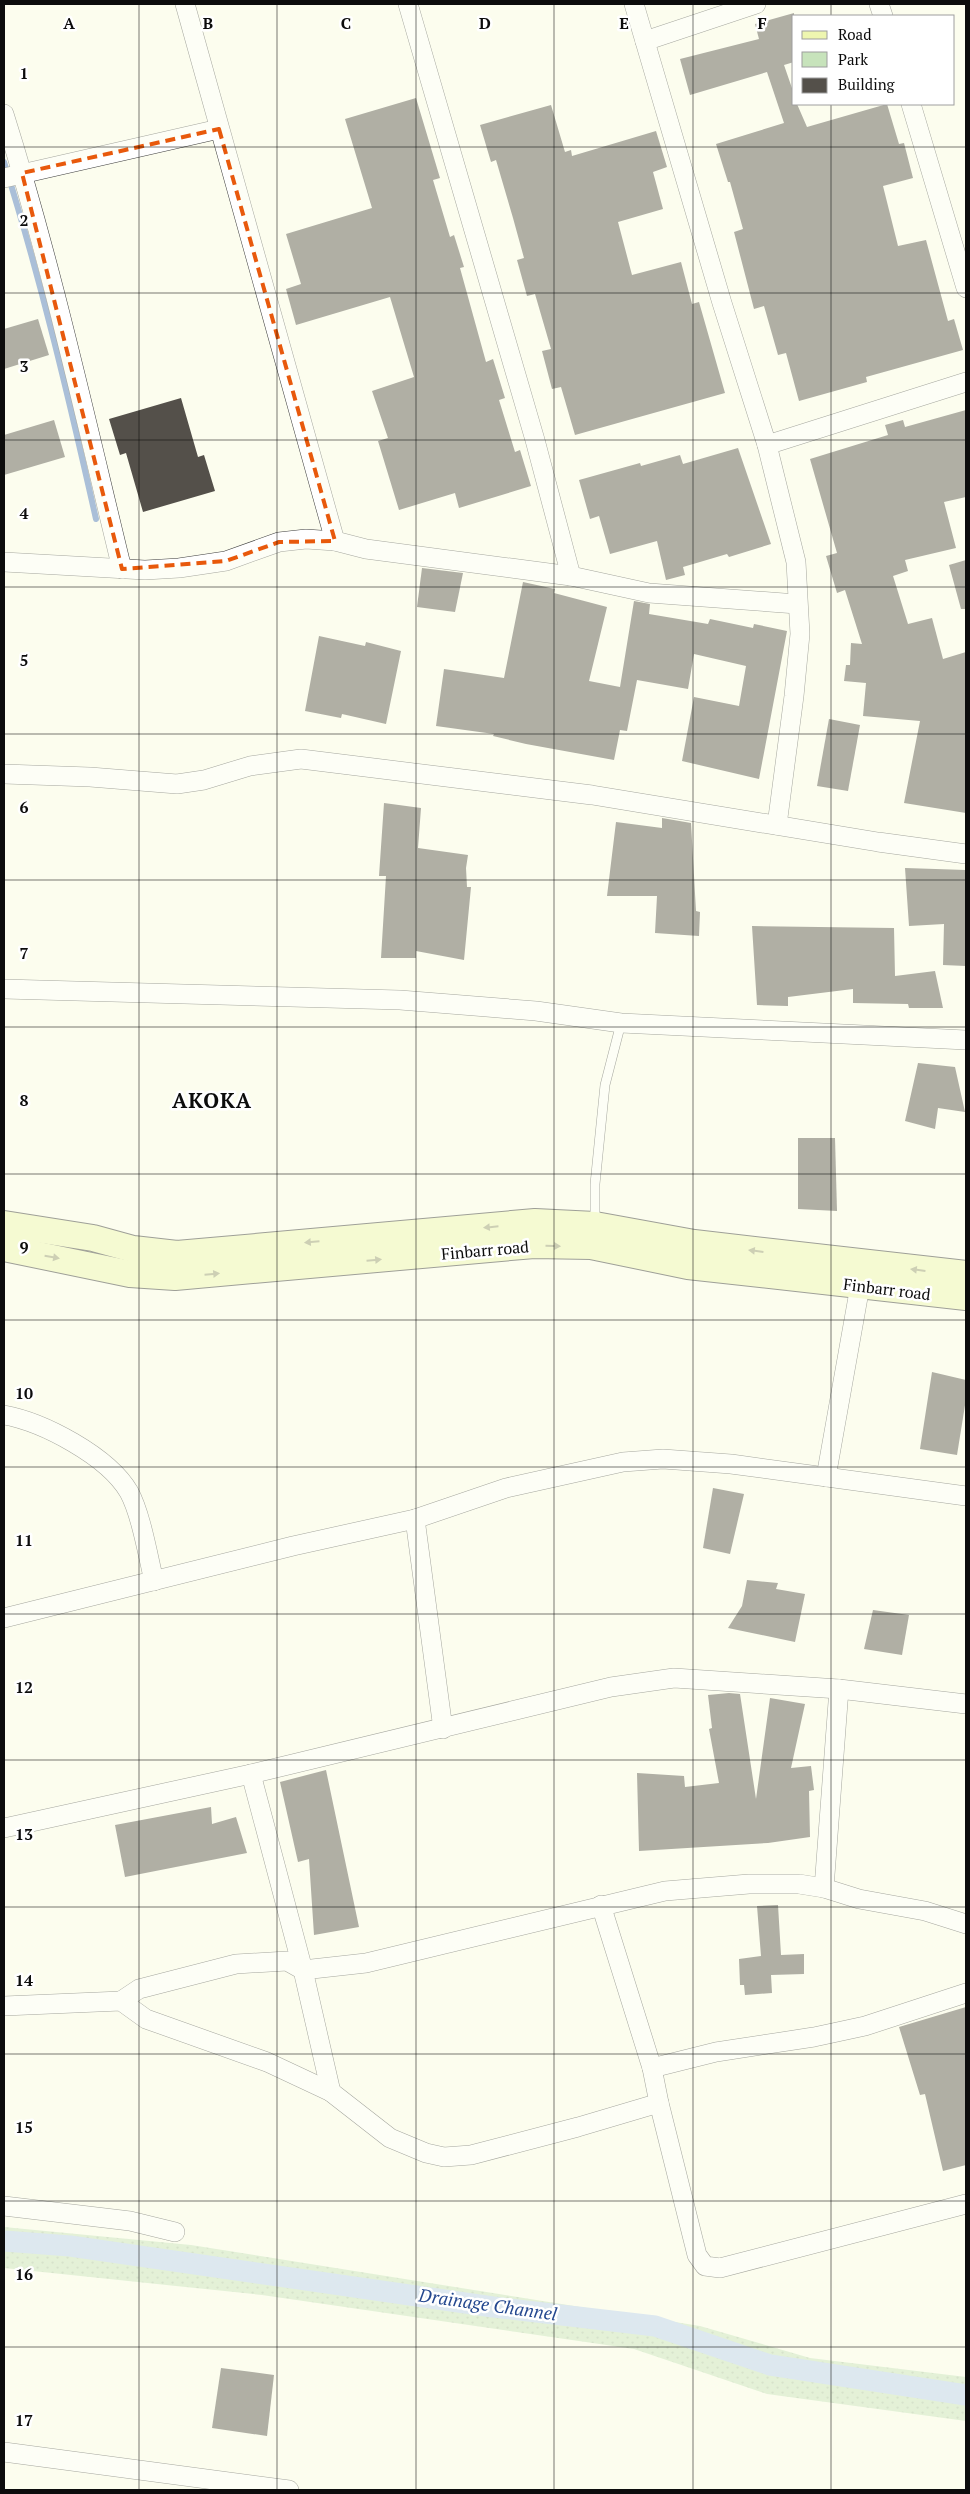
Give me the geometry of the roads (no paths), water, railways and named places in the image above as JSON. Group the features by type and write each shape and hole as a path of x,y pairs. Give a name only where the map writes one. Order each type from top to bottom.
{"main road":[{"name":"Finbarr road","path":"4,1224 93,1238 133,1249 177,1254 535,1222 595,1225 694,1243 966,1274"},
{"name":"Finbarr road","path":"4,1248 130,1274 175,1277 534,1245 590,1246 688,1266 966,1297"}],"street":[{"path":"185,4 335,541"},
{"path":"408,4 535,440 571,576"},
{"path":"634,4 722,303 767,445 796,562 800,634 777,825"},
{"path":"645,40 756,4"},
{"path":"911,105 966,288"},
{"path":"4,114 13,176 122,569"},
{"path":"13,176 219,129"},
{"path":"767,445 966,382"},
{"path":"4,562 122,569 180,568 226,560 279,542 306,539 335,541 366,549 571,576 649,593 797,604"},
{"path":"4,774 90,777 177,784 204,780 250,766 301,759 592,795 878,842 966,854"},
{"path":"4,989 400,1000 536,1011 621,1023 966,1040"},
{"path":"826,1477 860,1286"},
{"path":"4,1414 27,1420 73,1443 102,1462 120,1481 129,1492 134,1506 154,1581"},
{"path":"4,1618 415,1519 506,1488 623,1462 663,1459 721,1464 966,1496"},
{"path":"415,1519 443,1729"},
{"path":"4,1828 251,1774 611,1687 674,1678 839,1690 966,1704"},
{"path":"824,1888 839,1690"},
{"path":"251,1774 303,1970 331,2092"},
{"path":"4,2006 120,2001 139,1989 236,1964 287,1962 303,1970 366,1963 601,1905 666,1891 749,1884 799,1884 824,1888 859,1899 925,1911 966,1924"},
{"path":"601,1905 652,2068 697,2255 705,2266 720,2268 966,2204"},
{"path":"652,2068 716,2052 814,2037 865,2026 966,1993"},
{"path":"120,2001 146,2019 267,2062 331,2092 390,2138 426,2153 444,2157 471,2155 578,2127 659,2103"},
{"path":"4,2206 130,2221 175,2232"},
{"path":"4,2452 289,2490"}],"lane":[{"path":"595,1225 595,1184 605,1085 621,1023"}],"waterway":[{"path":"4,162 54,340 96,519"},
{"name":"Drainage Channel","path":"4,2241 70,2246 493,2307 655,2326 770,2365 966,2395"}],"district":[{"name":"AKOKA","path":"212,1100"}]}
